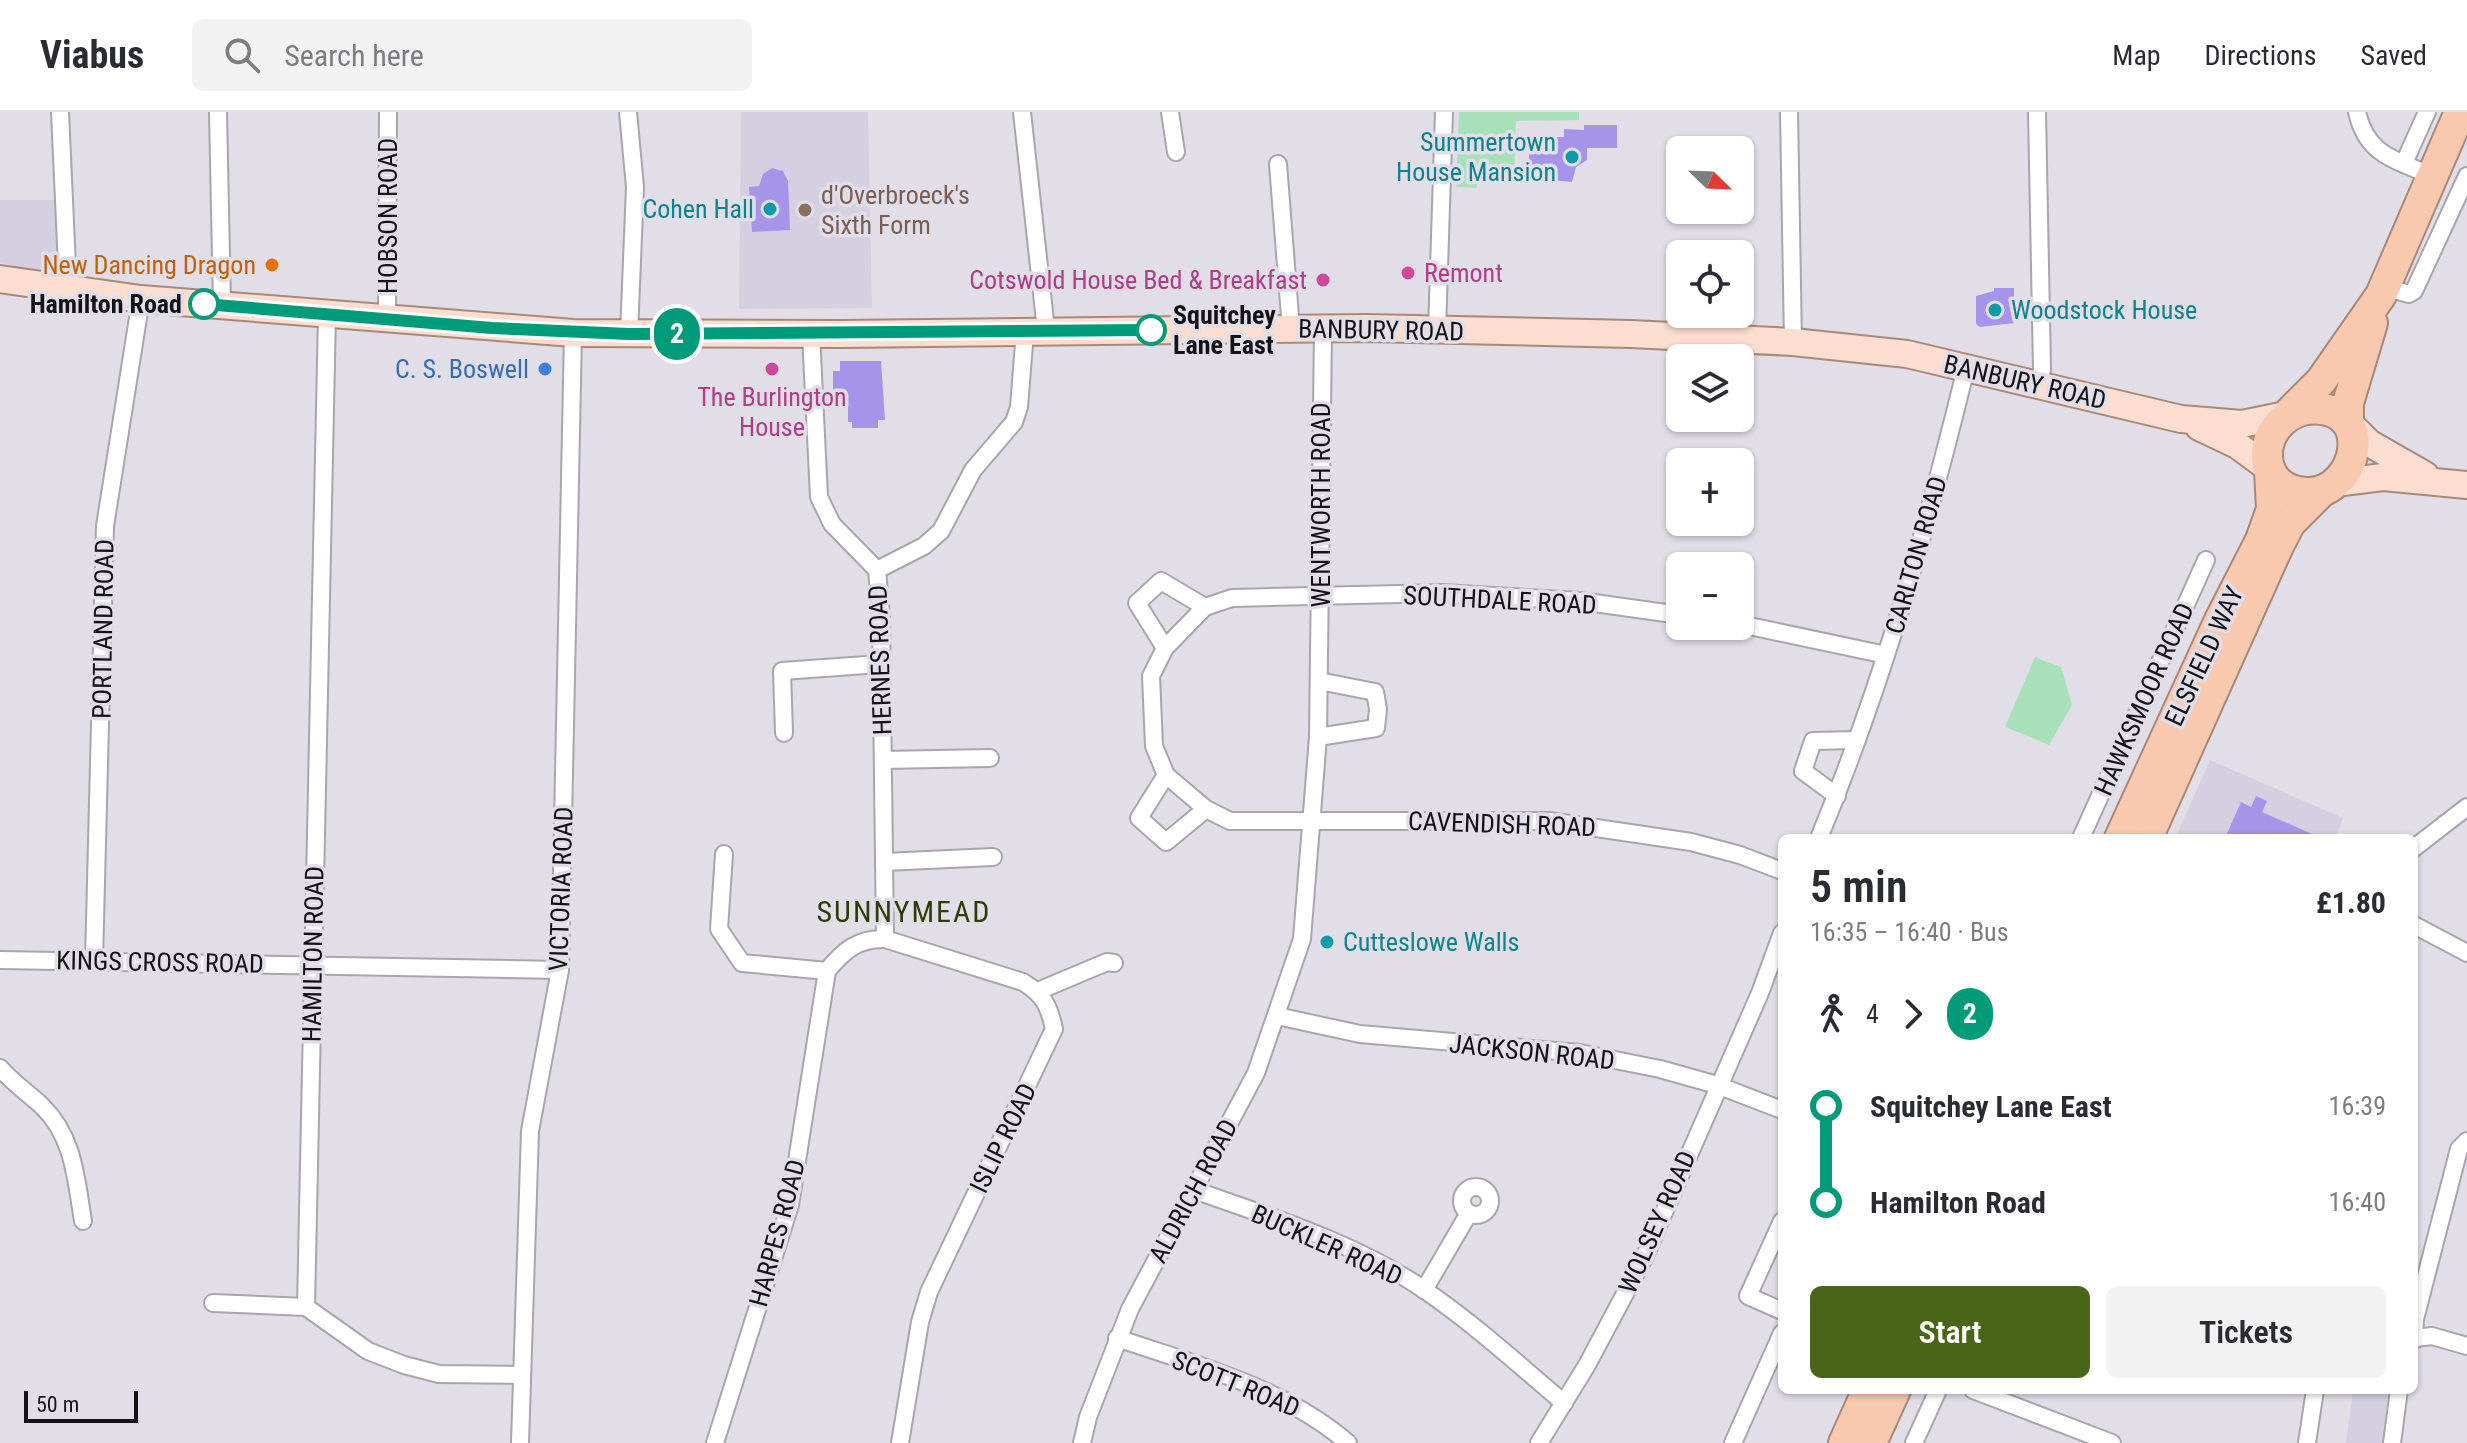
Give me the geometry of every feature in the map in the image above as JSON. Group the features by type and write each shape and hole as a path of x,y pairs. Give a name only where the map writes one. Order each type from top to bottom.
{"highway":[{"path":"2382,291 2321,381 2278,423 2267,448 2269,469 2292,490 2305,493 2329,487 2352,453 2349,423 2353,384 2382,291 2460,112"},
{"path":"2288,414 2324,409 2349,423"},
{"name":"ELSFIELD WAY","path":"2122,834 2220,620 2261,540 2272,509 2269,469"},
{"name":"ELSFIELD WAY","path":"2149,834 2278,546 2290,523 2329,487"},
{"path":"1844,1443 1866,1394"},
{"path":"1871,1443 1893,1394"}],"main road":[{"name":"BANBURY ROAD","path":"0,279 141,299 573,333 1323,329 1631,334 1793,342 1907,354 2181,419 2242,424 2288,414"},
{"name":"BANBURY ROAD","path":"2181,419 2237,445 2269,469"},
{"path":"2349,423 2377,448 2436,480"},
{"path":"2329,487 2383,477 2467,485"}],"street":[{"path":"60,112 68,289"},
{"path":"218,112 222,305"},
{"name":"HOBSON ROAD","path":"387,319 388,112"},
{"path":"628,112 635,187 629,334"},
{"path":"877,570 924,546 941,531 973,470 1014,422 1019,407 1035,331 1022,112"},
{"path":"1170,112 1176,152"},
{"path":"1437,331 1444,112"},
{"path":"1789,112 1793,342"},
{"path":"2037,112 2041,307 2039,386"},
{"path":"2357,112 2361,130 2370,144 2432,176"},
{"path":"2404,163 2427,112"},
{"path":"1278,164 1291,329"},
{"path":"2382,291 2409,294 2414,291 2467,176"},
{"name":"PORTLAND ROAD","path":"94,961 105,526 141,299"},
{"name":"HAMILTON ROAD","path":"306,1307 327,314"},
{"name":"WENTWORTH ROAD","path":"1302,939 1318,737 1323,329"},
{"name":"VICTORIA ROAD","path":"520,1443 530,1131 560,970 573,333"},
{"name":"HERNES ROAD","path":"811,334 819,497 832,524 877,570 881,616 885,939"},
{"name":"CARLTON ROAD","path":"1821,834 1857,740 1926,528 1966,368"},
{"name":"HAWKSMOOR ROAD","path":"2083,834 2206,560"},
{"path":"1165,648 1137,603 1161,581 1205,607 1165,648 1151,676 1154,746 1166,775 1206,809 1166,842 1139,818 1166,775"},
{"name":"SOUTHDALE ROAD","path":"1205,607 1232,598 1442,593 1580,601 1666,613"},
{"path":"1754,627 1886,655"},
{"path":"784,733 782,671 880,664"},
{"path":"1318,737 1376,728 1378,709 1375,692 1319,681"},
{"path":"1837,796 1803,771 1813,741 1857,740"},
{"path":"883,760 990,758"},
{"path":"2418,845 2467,807"},
{"name":"CAVENDISH ROAD","path":"1206,809 1230,821 1565,822 1691,842 1778,869"},
{"path":"724,854 719,929 742,963 827,971 841,954 855,944 871,938 885,939 1023,982 1038,991 1107,962 1114,963"},
{"path":"884,862 993,857"},
{"path":"2418,927 2467,953"},
{"name":"ALDRICH ROAD","path":"1082,1443 1088,1417 1117,1338 1256,1073 1302,939"},
{"name":"WOLSEY ROAD","path":"1539,1443 1644,1258 1717,1085 1760,993 1778,944"},
{"name":"KINGS CROSS ROAD","path":"0,960 560,970"},
{"name":"HARPES ROAD","path":"715,1443 790,1205 827,971"},
{"name":"ISLIP ROAD","path":"900,1443 920,1322 929,1292 1054,1029 1049,1005 1038,991"},
{"name":"JACKSON ROAD","path":"1277,1016 1360,1034 1580,1053 1660,1069 1717,1085 1778,1108"},
{"path":"0,1068 44,1108 62,1130 71,1151 83,1221"},
{"path":"2418,1307 2459,1149 2467,1141"},
{"name":"BUCKLER ROAD","path":"1194,1190 1299,1227 1363,1255 1424,1290 1564,1403"},
{"path":"1424,1290 1469,1213"},
{"path":"1778,1230 1748,1296 1778,1309"},
{"path":"213,1303 306,1307 368,1351 439,1374 521,1375"},
{"path":"2418,1338 2432,1336 2467,1346"},
{"name":"SCOTT ROAD","path":"1117,1338 1233,1378 1284,1400 1325,1423 1348,1443"},
{"path":"1733,1443 1778,1342"},
{"path":"1914,1443 1936,1394"},
{"path":"2307,1443 2314,1394"},
{"path":"2392,1443 2398,1394"},
{"path":"2006,1396 2075,1437 2112,1443"}],"shaded area":[{"name":"d'Overbroeck's Sixth Form","path":"741,112 868,112 872,308 739,309"},
{"path":"0,200 58,200 60,274 0,263"},
{"path":"2210,760 2343,818 2337,834 2177,834"},
{"path":"2352,1394 2391,1394 2385,1443 2346,1443"}],"green space":[{"path":"1459,112 1579,112 1579,120 1516,121 1514,179 1478,178 1477,188 1456,187"},
{"path":"2035,657 2061,667 2072,705 2049,745 2005,727"}],"building":[{"path":"1584,125 1617,125 1617,148 1587,148 1587,160 1576,167 1572,182 1529,178 1529,137 1564,137 1564,129 1584,130"},
{"name":"Cohen Hall","path":"772,168 783,171 788,181 790,230 752,232 749,187 759,186 763,174"},
{"name":"Woodstock House","path":"1994,288 2014,288 2014,323 1980,327 1976,324 1976,296 1994,291"},
{"path":"840,361 881,361 885,420 878,420 878,428 852,428 852,422 848,422 848,397 833,395 833,371 840,371"},
{"path":"2256,796 2267,801 2262,812 2312,834 2227,834 2241,802 2251,807"}],"bus line":[{"name":"2","path":"204,304 573,333 1151,330"}],"place":[{"name":"Summertown House Mansion","path":"1572,157"},
{"name":"Cohen Hall","path":"770,209"},
{"name":"d'Overbroeck's Sixth Form","path":"805,210"},
{"name":"New Dancing Dragon","path":"272,265"},
{"name":"Remont","path":"1408,273"},
{"name":"Cotswold House Bed & Breakfast","path":"1323,280"},
{"name":"Hamilton Road","path":"204,304"},
{"name":"Woodstock House","path":"1995,310"},
{"name":"Squitchey Lane East","path":"1151,330"},
{"name":"C. S. Boswell","path":"545,369"},
{"name":"The Burlington House","path":"772,369"},
{"name":"Cutteslowe Walls","path":"1327,942"}],"district":[{"name":"SUNNYMEAD","path":"904,912"}]}
